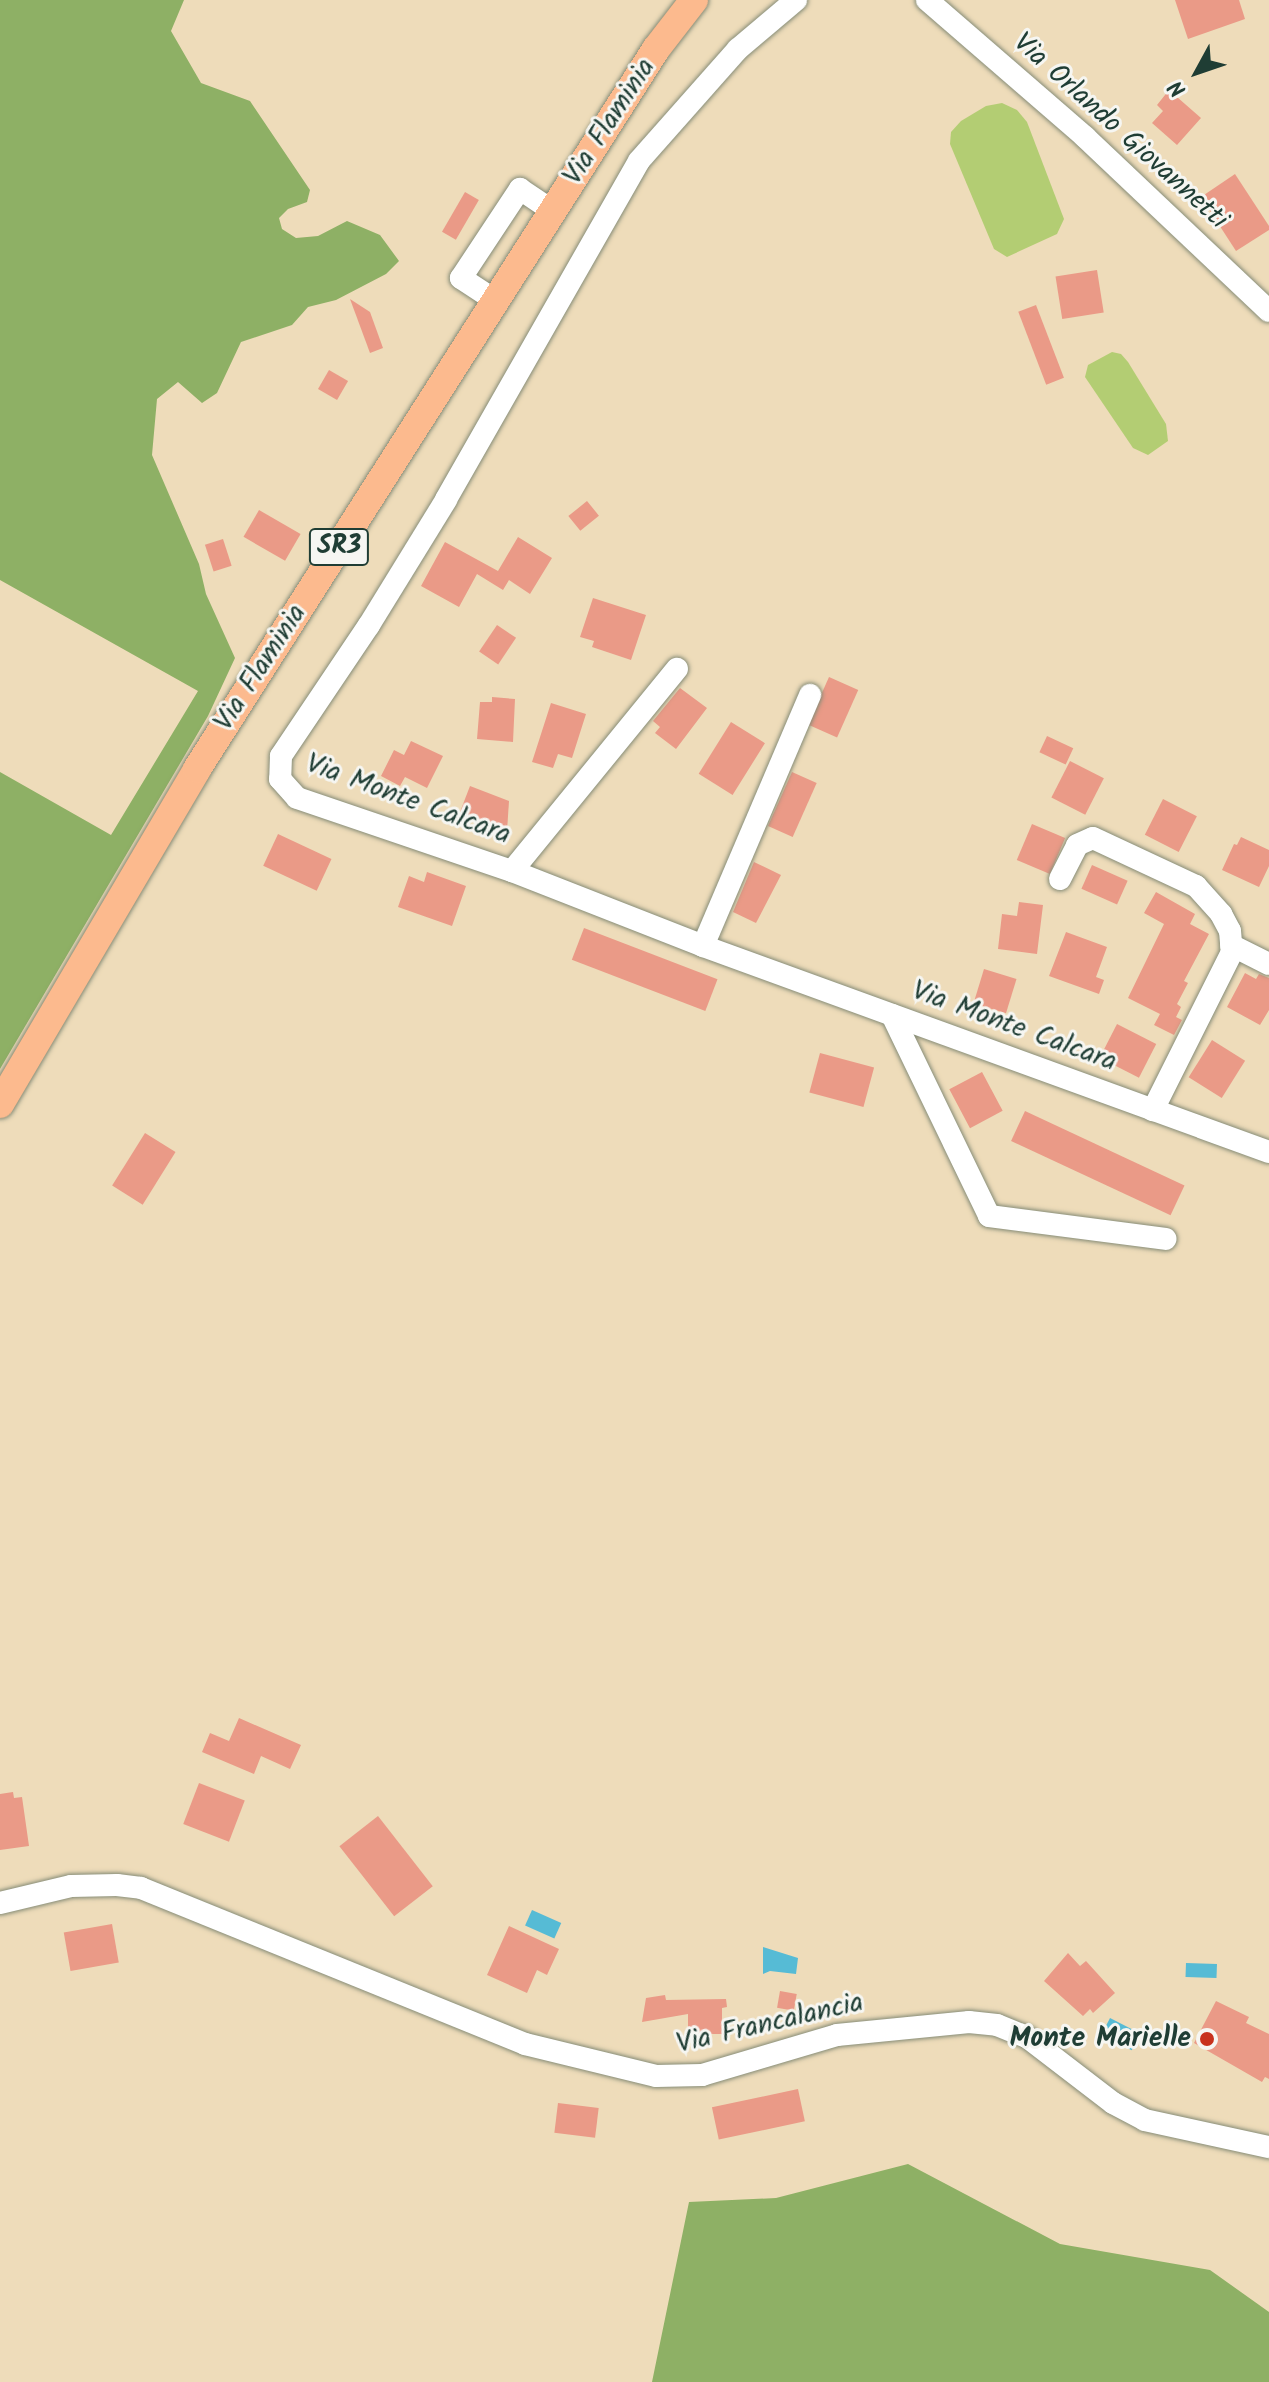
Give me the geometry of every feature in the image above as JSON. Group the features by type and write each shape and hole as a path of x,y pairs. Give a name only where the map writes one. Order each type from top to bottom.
{"main road":[{"name":"Via Flaminia","path":"0,1104 188,783 656,49 694,0"}],"street":[{"name":"Via Monte Calcara","path":"796,0 738,49 639,161 446,500 369,625 281,756 280,779 297,798 512,871 703,946 1269,1152"},
{"name":"Via Orlando Giovannetti","path":"927,0 1085,137 1269,311"},
{"path":"496,301 461,278 520,189 553,211"},
{"path":"512,871 677,669"},
{"path":"703,946 810,695"},
{"path":"1060,879 1077,845 1093,838 1196,886 1221,914 1230,931 1232,952 1153,1110"},
{"path":"1231,945 1269,964"},
{"path":"892,1015 989,1216 1166,1239"},
{"name":"Via Francalancia","path":"0,1903 71,1886 141,1888 525,2044 656,2076 702,2075 788,2047 849,2033 969,2022 997,2025 1027,2037 1113,2103 1145,2120 1269,2147"}],"green space":[{"path":"0,0 184,0 171,31 201,83 250,101 310,190 307,202 288,209 279,218 282,229 296,238 318,236 347,221 380,235 399,261 386,274 336,300 308,307 292,325 241,342 217,393 202,403 178,382 157,399 152,455 199,564 206,594 235,658 208,716 0,1069 0,772 111,835 198,691 0,580"},
{"path":"1002,103 1017,110 1027,122 1064,219 1057,234 1007,257 994,249 950,144 951,132 961,121 986,106"},
{"path":"1112,352 1121,354 1128,362 1166,424 1168,441 1148,455 1133,448 1085,377 1088,365"},
{"path":"908,2164 1060,2244 1210,2270 1269,2312 1269,2382 652,2382 689,2202 776,2198"}],"water":[{"path":"532,1910 561,1923 554,1939 525,1926"},
{"path":"763,1947 798,1958 796,1974 770,1971 763,1974"},
{"path":"1186,1963 1217,1964 1216,1978 1186,1977"},
{"path":"1110,2018 1140,2033 1132,2050 1101,2035"}],"building":[{"path":"1175,0 1239,0 1245,19 1188,39"},
{"path":"1169,90 1201,118 1177,145 1152,123 1163,111 1157,105"},
{"path":"1235,174 1269,226 1269,230 1236,251 1201,197"},
{"path":"465,192 479,200 456,240 442,232"},
{"path":"1097,270 1104,312 1062,319 1056,277"},
{"path":"350,299 370,312 383,348 370,353"},
{"path":"1036,305 1064,378 1046,385 1018,312"},
{"path":"329,370 348,381 337,400 318,389"},
{"path":"587,501 599,516 580,531 568,516"},
{"path":"259,510 301,534 285,561 244,537"},
{"path":"518,537 552,558 530,594 509,580 503,590 477,574 459,607 421,586 445,542 498,571"},
{"path":"223,539 232,566 214,572 205,545"},
{"path":"593,598 646,615 631,660 592,647 594,641 580,637"},
{"path":"497,625 516,638 498,664 479,652"},
{"path":"829,677 858,690 837,738 808,725"},
{"path":"680,688 707,708 676,749 655,733 660,727 653,721"},
{"path":"492,697 515,699 513,742 477,739 480,702 492,702"},
{"path":"551,703 586,714 572,758 558,754 553,768 532,762"},
{"path":"731,722 765,743 733,795 699,774"},
{"path":"1047,736 1073,748 1066,765 1039,752"},
{"path":"411,741 443,756 427,788 405,777 400,786 381,776 394,750 404,755"},
{"path":"1070,761 1104,778 1085,815 1051,798"},
{"path":"792,772 817,783 793,837 768,826"},
{"path":"470,786 509,801 507,831 460,812"},
{"path":"1163,799 1197,816 1179,852 1145,835"},
{"path":"1032,824 1065,838 1050,874 1017,860"},
{"path":"278,834 331,859 317,891 263,866"},
{"path":"1241,837 1269,850 1269,866 1259,887 1222,870 1234,844 1237,845"},
{"path":"754,862 781,875 756,923 733,912"},
{"path":"1092,865 1128,881 1117,905 1081,889"},
{"path":"427,872 466,886 452,926 398,907 409,876 424,882"},
{"path":"1156,892 1195,914 1190,924 1209,934 1184,981 1188,983 1177,1004 1181,1007 1176,1017 1182,1020 1174,1035 1154,1025 1160,1014 1128,998 1164,924 1144,913"},
{"path":"1019,902 1043,905 1037,954 998,949 1002,914 1017,916"},
{"path":"584,928 718,979 705,1011 572,960"},
{"path":"1066,932 1107,947 1096,977 1104,980 1099,994 1049,976"},
{"path":"984,969 1017,979 1006,1013 973,1003"},
{"path":"1245,973 1256,979 1259,974 1269,978 1269,1010 1260,1025 1227,1007"},
{"path":"1117,1024 1156,1044 1139,1078 1100,1058"},
{"path":"1212,1040 1245,1061 1222,1098 1189,1077"},
{"path":"820,1053 874,1067 863,1107 809,1093"},
{"path":"982,1072 1003,1111 970,1128 949,1089"},
{"path":"1025,1111 1185,1185 1171,1215 1011,1141"},
{"path":"145,1133 176,1152 143,1205 112,1186"},
{"path":"239,1718 301,1745 290,1769 261,1756 254,1774 202,1752 210,1733 229,1741"},
{"path":"199,1783 245,1801 229,1842 183,1824"},
{"path":"13,1792 14,1798 22,1797 29,1846 0,1850 0,1794"},
{"path":"378,1816 433,1886 394,1916 339,1846"},
{"path":"112,1924 119,1962 71,1971 64,1933"},
{"path":"509,1926 559,1949 547,1975 537,1970 527,1993 487,1975"},
{"path":"1068,1953 1080,1966 1086,1961 1115,1993 1093,2013 1090,2009 1083,2016 1044,1981"},
{"path":"780,1991 797,1994 794,2011 777,2008"},
{"path":"665,1995 666,2000 726,1999 727,2007 722,2008 722,2034 688,2034 688,2014 642,2022 646,1998"},
{"path":"1216,2001 1249,2017 1246,2023 1269,2034 1269,2079 1265,2077 1262,2082 1194,2043"},
{"path":"798,2089 805,2121 719,2140 712,2107"},
{"path":"558,2103 599,2108 595,2138 554,2133"}],"place":[{"name":"Monte Marielle","path":"1207,2039"}]}
